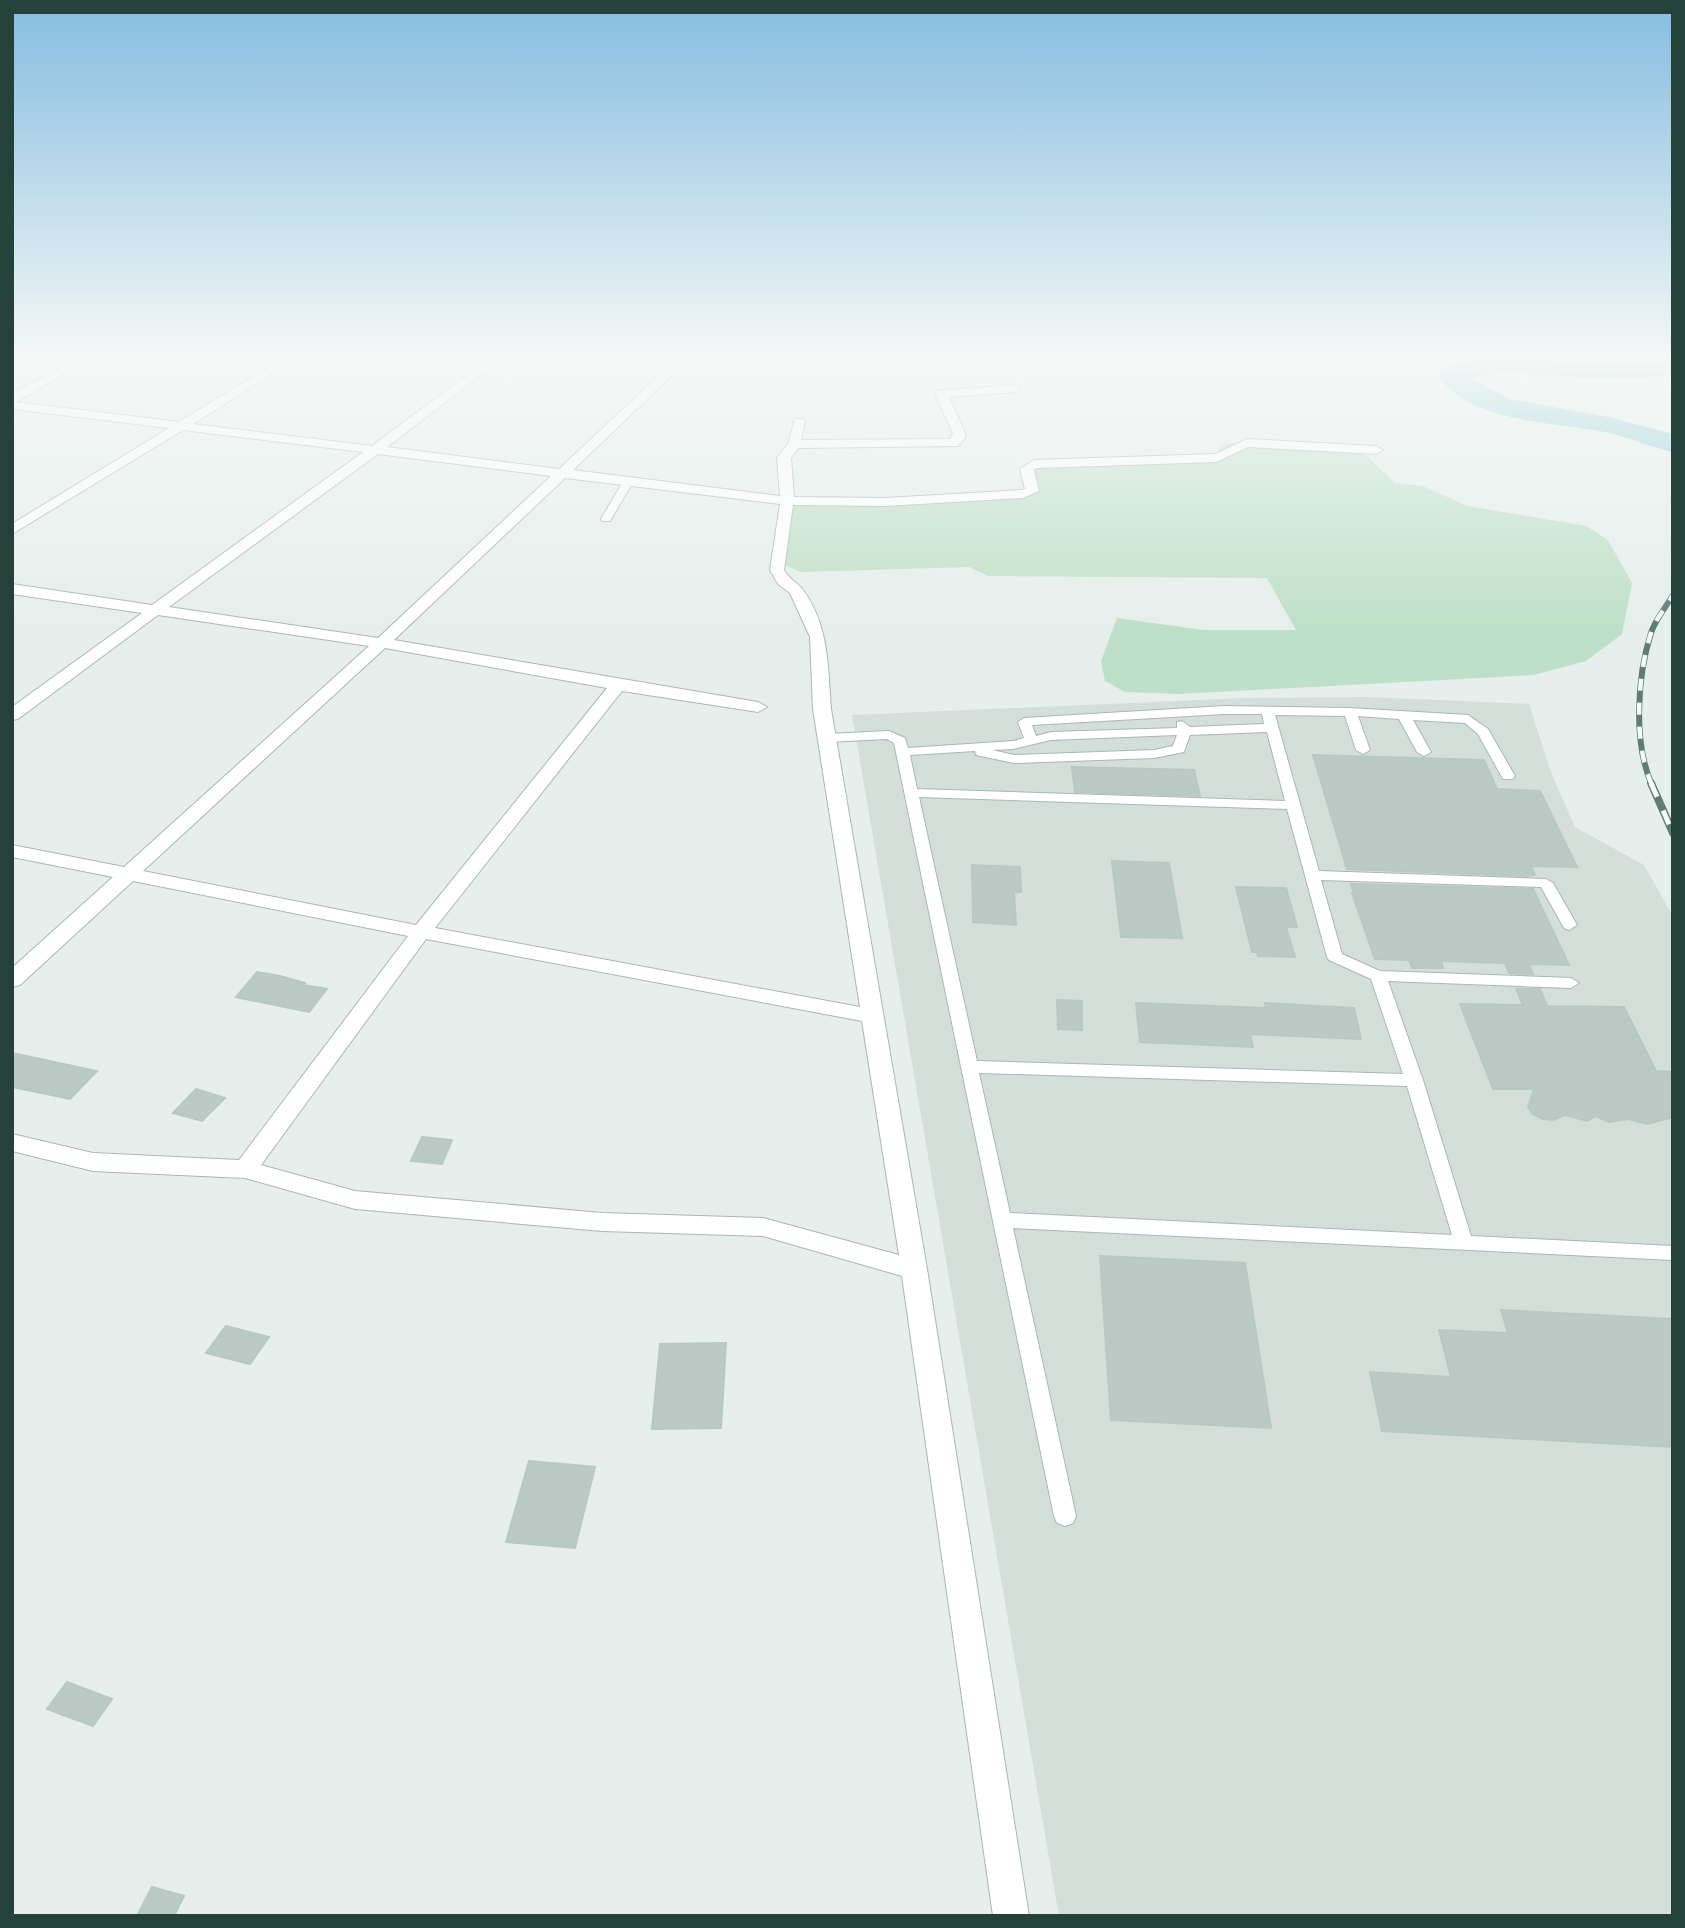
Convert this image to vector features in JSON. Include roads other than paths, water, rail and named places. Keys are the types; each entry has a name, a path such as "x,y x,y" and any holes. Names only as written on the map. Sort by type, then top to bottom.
{"street":[{"path":"12,530 148,447"},
{"path":"354,447 787,501 885,502 1023,494 1032,491 1027,469 1034,464 1216,458 1228,455 1238,447"},
{"path":"12,715 381,447"},
{"path":"12,980 382,643 590,447"},
{"path":"792,447 785,458 787,501 776,570 783,581 796,591 818,637 827,738 914,1269 1011,1916"},
{"path":"1320,447 1376,450"},
{"path":"12,589 382,643 758,707"},
{"path":"245,1169 421,932 618,685"},
{"path":"12,851 421,932 872,1016"},
{"path":"12,1142 93,1162 245,1169 355,1200 602,1222 764,1227 914,1269"}],"lane":[{"path":"606,519 628,482"},
{"path":"1267,710 1335,957 1378,976 1571,983"},
{"path":"1032,741 1024,722 1267,710 1403,714 1468,719 1483,732 1508,776"},
{"path":"1350,712 1363,750"},
{"path":"964,748 1014,759 1154,754 1179,749 1185,731 1177,713"},
{"path":"1403,714 1424,752"},
{"path":"902,752 1032,741 1051,736 1272,728"},
{"path":"827,738 889,735 900,741 1065,1516"},
{"path":"911,793 1293,805"},
{"path":"1312,875 1546,883 1569,925"},
{"path":"1378,976 1414,1080 1464,1243"},
{"path":"969,1067 1414,1080"},
{"path":"1002,1220 1673,1253"}],"railway":[{"path":"1652,785 1642,750 1640,689 1651,633 1673,595"},
{"path":"1651,783 1673,833"}]}
